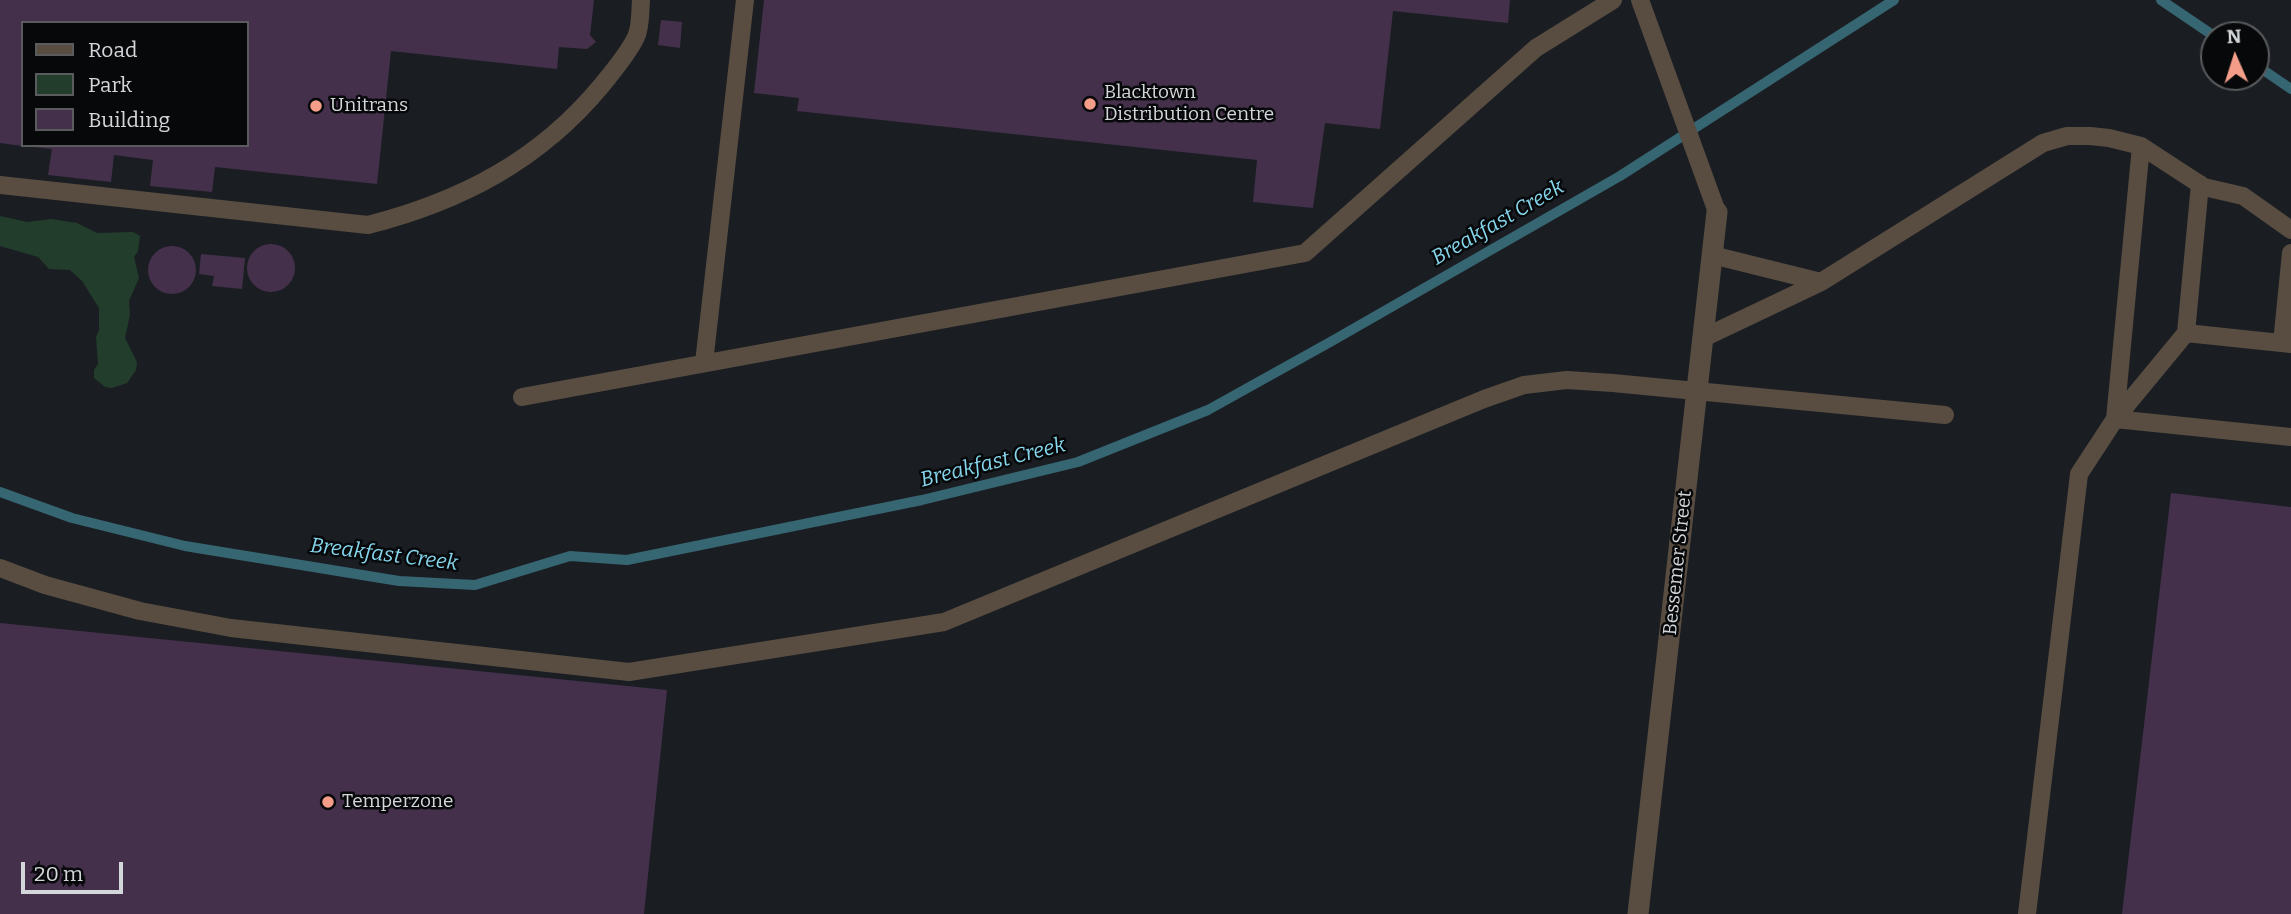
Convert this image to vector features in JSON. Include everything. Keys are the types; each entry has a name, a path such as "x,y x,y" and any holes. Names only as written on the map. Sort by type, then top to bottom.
{"street":[{"name":"Bessemer Street","path":"1638,914 1717,212"}],"lane":[{"path":"0,185 368,225 411,214 453,198 493,178 561,128 590,99 637,35 641,0"},
{"path":"704,363 745,0"},
{"path":"522,397 1305,253 1536,48 1613,0"},
{"path":"1640,0 1717,212"},
{"path":"1703,338 1821,282 2043,143 2067,135 2109,138 2141,146 2200,184 2243,196 2291,230"},
{"path":"2115,419 2141,146"},
{"path":"2027,914 2079,474 2115,419 2186,333 2200,184"},
{"path":"2186,333 2287,344 2291,253"},
{"path":"1712,255 1821,282"},
{"path":"0,568 45,585 140,611 231,628 629,672 944,622 1471,404 1524,385 1567,380 1945,415"},
{"path":"2115,419 2291,437"}],"green space":[{"path":"0,216 27,222 51,219 77,223 97,233 133,232 140,236 138,251 134,257 139,278 129,301 130,315 125,338 137,362 136,370 127,383 112,388 105,387 94,378 94,370 98,364 96,337 99,330 99,308 82,281 70,270 49,269 38,257 0,246"}],"building":[{"name":"Unitrans","path":"0,0 594,0 590,35 596,42 587,49 559,47 557,69 391,51 377,184 215,167 212,192 150,186 153,160 114,155 111,182 48,175 52,149 34,147 248,147 248,21 21,21 21,146 0,143"},
{"name":"Blacktown Distribution Centre","path":"764,0 1510,0 1508,23 1393,11 1380,129 1325,123 1313,208 1253,202 1257,160 797,111 799,98 754,93"},
{"path":"661,20 682,22 680,48 658,45"},
{"path":"271,244 288,251 295,268 288,285 271,292 254,285 247,268 254,251"},
{"path":"172,246 189,253 196,270 189,287 172,294 155,287 148,270 155,253"},
{"path":"201,254 245,258 242,289 212,286 214,276 199,274"},
{"path":"2171,493 2291,507 2291,914 2122,914"},
{"name":"Temperzone","path":"0,623 667,690 644,914 0,914"}],"waterway":[{"name":"Breakfast Creek","path":"0,492 72,518 185,546 399,581 475,585 570,556 627,560 922,500 1078,462 1208,410 1332,341 1620,176 1894,0"},
{"name":"Breakfast Creek","path":"2161,0 2200,26"},
{"name":"Breakfast Creek","path":"2270,75 2291,89"}],"place":[{"name":"Blacktown Distribution Centre","path":"1090,104"},
{"name":"Unitrans","path":"316,106"},
{"name":"Temperzone","path":"328,802"}]}
